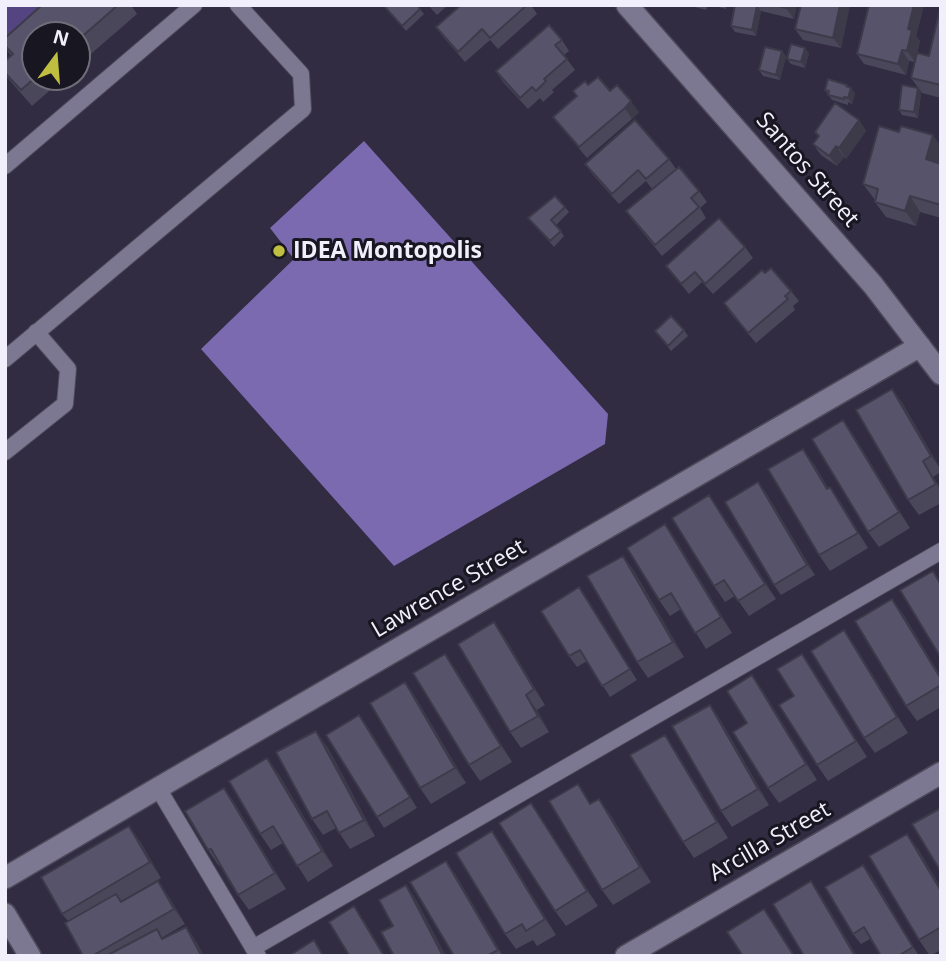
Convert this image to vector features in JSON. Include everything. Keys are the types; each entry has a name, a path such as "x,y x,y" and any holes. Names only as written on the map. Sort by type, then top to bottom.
{"street":[{"name":"Santos Street","path":"627,5 873,285 941,374"},
{"name":"Lawrence Street","path":"5,878 920,346"},
{"name":"Arcilla Street","path":"626,956 941,773"},
{"path":"5,914 30,956"}],"lane":[{"path":"5,166 194,5"},
{"path":"5,359 303,109 301,74 238,5"},
{"path":"5,452 65,404 68,369 36,332"},
{"path":"158,788 256,952 941,551"}],"shaded area":[{"path":"5,5 53,5 33,21 21,21 21,30 5,43"},
{"path":"364,141 608,414 605,444 394,566 201,349 294,259 270,228"}],"building":[{"path":"42,5 118,5 91,29 91,21 24,21"},
{"path":"384,5 417,5 420,9 402,26"},
{"path":"461,5 527,5 490,38 482,29 458,52 436,27"},
{"path":"735,5 757,6 752,30 731,26"},
{"path":"801,5 840,5 833,38 795,29"},
{"path":"869,5 914,5 908,29 912,30 907,51 902,50 898,64 857,54"},
{"path":"941,5 941,85 911,78 917,53 929,56"},
{"path":"21,24 21,90 5,73 5,61 13,54 5,46 5,38"},
{"path":"549,25 562,40 555,45 567,59 544,79 546,81 536,91 532,87 520,98 496,71"},
{"path":"791,44 805,48 801,62 787,59"},
{"path":"765,47 782,51 776,75 759,70"},
{"path":"598,77 610,91 617,85 631,101 579,147 553,117 577,96 573,91 585,81 588,85"},
{"path":"828,79 851,88 848,98 828,95 829,91 825,90"},
{"path":"902,85 918,88 914,112 899,110"},
{"path":"835,103 859,120 839,148 836,146 829,156 813,144 819,136 815,132"},
{"path":"635,120 669,159 646,179 638,170 612,194 585,164"},
{"path":"879,126 899,132 901,126 933,135 926,159 941,164 941,205 910,196 905,211 875,202 878,189 863,184"},
{"path":"679,167 699,191 691,198 699,207 655,245 626,211"},
{"path":"555,196 565,207 551,220 561,231 550,241 528,218"},
{"path":"719,218 745,247 705,284 695,272 681,284 666,266"},
{"path":"771,268 791,291 785,296 788,299 748,333 724,303 762,270 765,273"},
{"path":"671,316 684,330 668,346 655,331"},
{"path":"892,389 931,456 923,461 936,484 908,500 856,410"},
{"path":"843,420 899,512 868,532 812,439"},
{"path":"803,449 858,533 819,555 768,469"},
{"path":"758,482 807,565 774,585 725,502"},
{"path":"709,495 765,584 738,601 724,580 714,586 672,518"},
{"path":"665,524 721,617 695,633 671,593 659,600 627,548"},
{"path":"623,556 673,642 637,662 587,576"},
{"path":"933,571 941,585 941,658 900,590"},
{"path":"579,587 630,669 602,686 580,650 569,656 541,611"},
{"path":"892,599 941,679 941,685 906,706 855,621"},
{"path":"494,622 534,689 526,695 538,716 510,732 458,644"},
{"path":"844,630 897,717 864,738 811,651"},
{"path":"445,654 501,746 469,765 413,673"},
{"path":"802,654 856,741 817,765 779,705 794,696 777,669"},
{"path":"752,675 806,764 768,788 733,732 747,723 727,691"},
{"path":"405,682 455,768 420,788 370,703"},
{"path":"710,705 758,789 721,811 672,726"},
{"path":"359,715 410,797 377,817 326,735"},
{"path":"316,731 364,820 339,833 327,811 312,819 276,752"},
{"path":"665,735 717,822 683,842 630,755"},
{"path":"267,758 322,851 297,866 273,826 260,834 229,781"},
{"path":"578,784 590,804 599,799 640,867 602,890 549,801"},
{"path":"224,788 275,873 238,895 185,811"},
{"path":"531,803 587,891 555,911 499,823"},
{"path":"941,808 941,872 912,824"},
{"path":"129,826 150,862 62,914 41,877"},
{"path":"492,831 545,919 526,931 522,924 505,934 456,853"},
{"path":"907,834 941,891 941,927 919,940 869,856"},
{"path":"446,861 498,950 487,956 454,956 410,882"},
{"path":"863,865 913,947 898,956 881,956 864,927 853,934 825,887"},
{"path":"158,881 174,909 92,956 83,956 65,923 116,894 121,902"},
{"path":"811,881 855,956 804,956 773,904"},
{"path":"406,885 443,956 394,956 381,932 393,926 379,900"},
{"path":"354,906 384,956 347,956 349,955 329,922"},
{"path":"764,909 794,956 743,956 727,932"},
{"path":"186,927 200,956 106,956 157,929 162,939"},
{"path":"314,940 323,956 289,956"}],"place":[{"name":"IDEA Montopolis","path":"279,251"}]}
